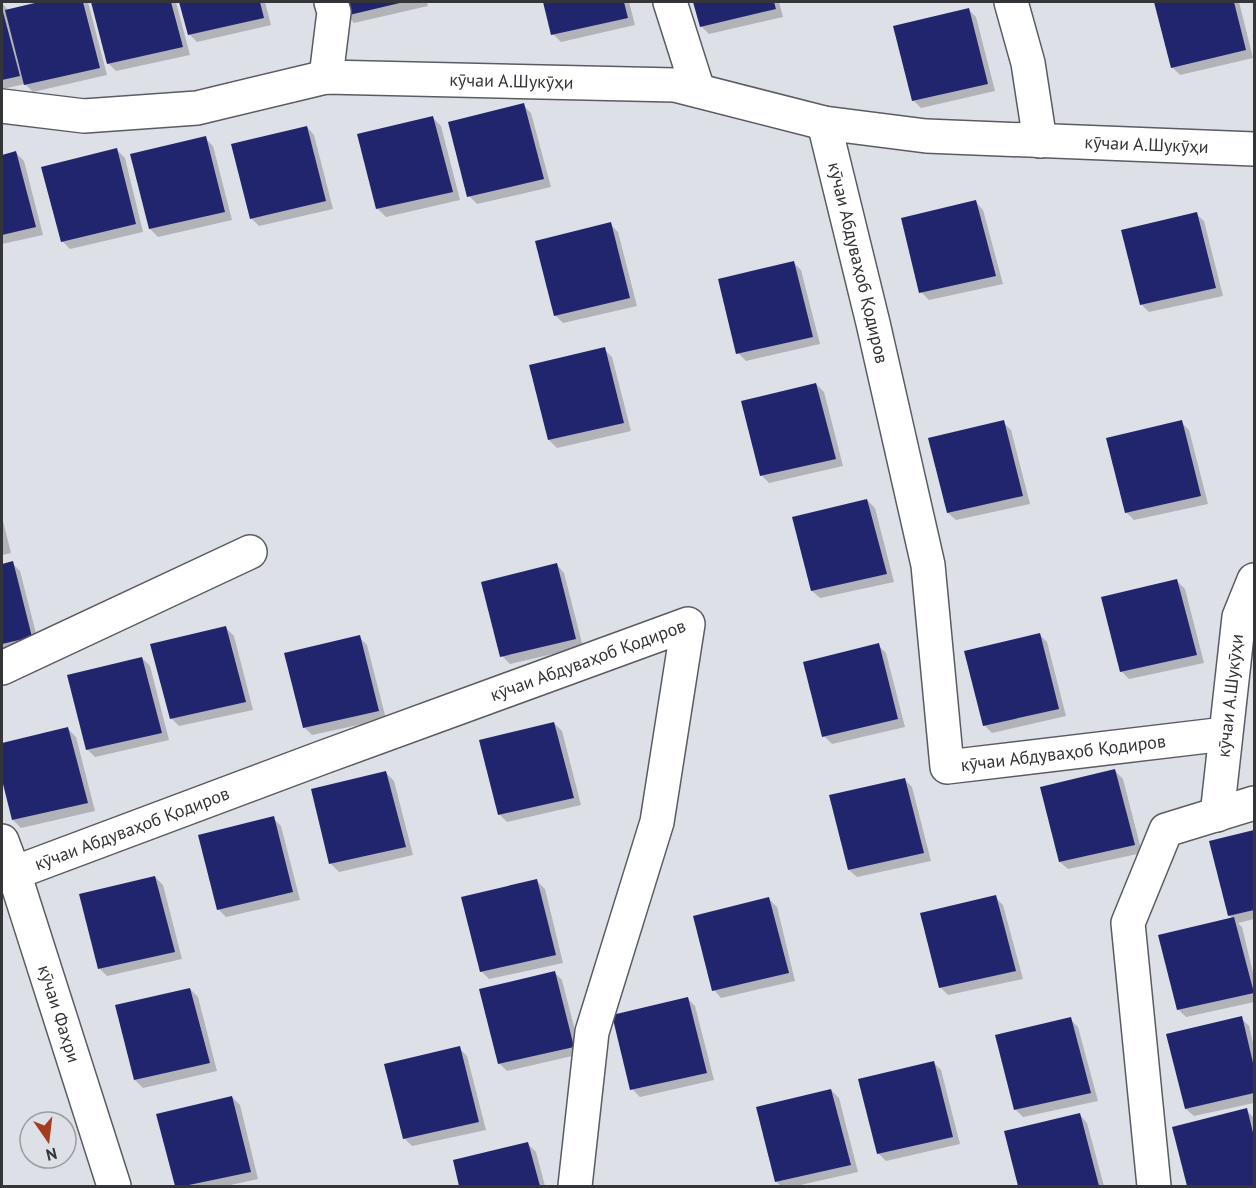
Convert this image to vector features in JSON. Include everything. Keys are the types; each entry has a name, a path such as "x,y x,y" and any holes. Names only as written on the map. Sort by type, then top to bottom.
{"street":[{"path":"326,77 334,12 331,2"},
{"path":"670,2 698,90"},
{"path":"1011,2 1028,63 1040,141"},
{"name":"кӯчаи А.Шукӯҳи","path":"2,106 84,116 197,108 326,77 675,85 824,123 926,136 1254,149"},
{"name":"кӯчаи Абдуваҳоб Қодиров","path":"824,123 928,565 947,767 1225,734"},
{"path":"2,668 250,552"},
{"name":"кӯчаи А.Шукӯҳи","path":"1217,814 1239,617 1254,580"},
{"name":"кӯчаи Абдуваҳоб Қодиров","path":"15,873 688,624 657,822 592,1032 575,1186"},
{"path":"1154,1186 1128,923 1166,830 1254,802"},
{"name":"кӯчаи Фахри","path":"2,841 15,873 114,1186"}],"building":[{"path":"39,2 83,2 100,68 24,85 5,10"},
{"path":"91,2 171,2 183,47 107,64"},
{"path":"179,2 260,2 264,18 188,35"},
{"path":"341,2 404,2 345,16"},
{"path":"543,2 624,2 628,18 551,35"},
{"path":"693,2 774,2 776,9 700,27"},
{"path":"1154,2 1234,2 1246,50 1171,68"},
{"path":"2,8 20,76 2,80"},
{"path":"969,8 988,84 912,101 893,26"},
{"path":"524,103 544,179 467,197 448,122"},
{"path":"433,116 453,192 376,209 357,134"},
{"path":"307,126 326,201 250,219 231,144"},
{"path":"206,136 225,212 149,229 130,154"},
{"path":"117,148 136,224 61,242 41,167"},
{"path":"16,151 36,227 2,235 2,155"},
{"path":"976,200 996,276 919,293 901,218"},
{"path":"1197,212 1216,288 1140,305 1121,230"},
{"path":"611,222 630,298 554,316 535,241"},
{"path":"794,261 813,337 736,354 718,279"},
{"path":"605,347 624,423 548,440 529,365"},
{"path":"816,383 836,459 760,476 741,401"},
{"path":"1004,420 1023,496 947,513 928,438"},
{"path":"1182,420 1201,496 1125,513 1106,438"},
{"path":"867,499 887,574 811,591 792,517"},
{"path":"13,561 32,637 2,644 2,564"},
{"path":"557,563 576,639 500,657 481,582"},
{"path":"1177,579 1197,655 1120,672 1101,597"},
{"path":"226,626 246,702 170,719 150,644"},
{"path":"1040,633 1059,709 983,726 964,651"},
{"path":"360,635 379,711 303,728 284,653"},
{"path":"879,643 898,719 822,737 803,662"},
{"path":"142,657 162,733 86,750 67,675"},
{"path":"554,722 574,798 498,815 479,740"},
{"path":"68,727 88,803 12,820 2,780 2,743"},
{"path":"1115,769 1135,845 1059,862 1040,787"},
{"path":"386,771 406,847 329,864 311,789"},
{"path":"905,778 924,853 848,870 829,795"},
{"path":"274,816 293,892 217,910 198,835"},
{"path":"1254,830 1254,910 1228,916 1209,841"},
{"path":"155,876 175,952 98,969 79,894"},
{"path":"537,879 556,955 480,972 461,897"},
{"path":"996,895 1016,971 939,988 920,913"},
{"path":"769,897 789,973 712,991 693,916"},
{"path":"1234,917 1254,993 1177,1010 1158,935"},
{"path":"555,971 574,1047 498,1064 479,989"},
{"path":"190,988 210,1063 134,1080 115,1005"},
{"path":"688,997 707,1073 630,1090 612,1015"},
{"path":"1242,1016 1254,1067 1254,1093 1185,1109 1166,1034"},
{"path":"1071,1017 1091,1093 1014,1110 995,1035"},
{"path":"460,1046 479,1122 403,1139 384,1064"},
{"path":"934,1061 953,1137 877,1154 858,1079"},
{"path":"831,1089 851,1165 775,1182 756,1107"},
{"path":"232,1096 251,1172 175,1186 156,1114"},
{"path":"1247,1108 1254,1137 1254,1186 1187,1186 1172,1127"},
{"path":"1080,1113 1099,1186 1018,1186 1004,1131"},
{"path":"528,1142 540,1186 459,1186 453,1160"}]}
